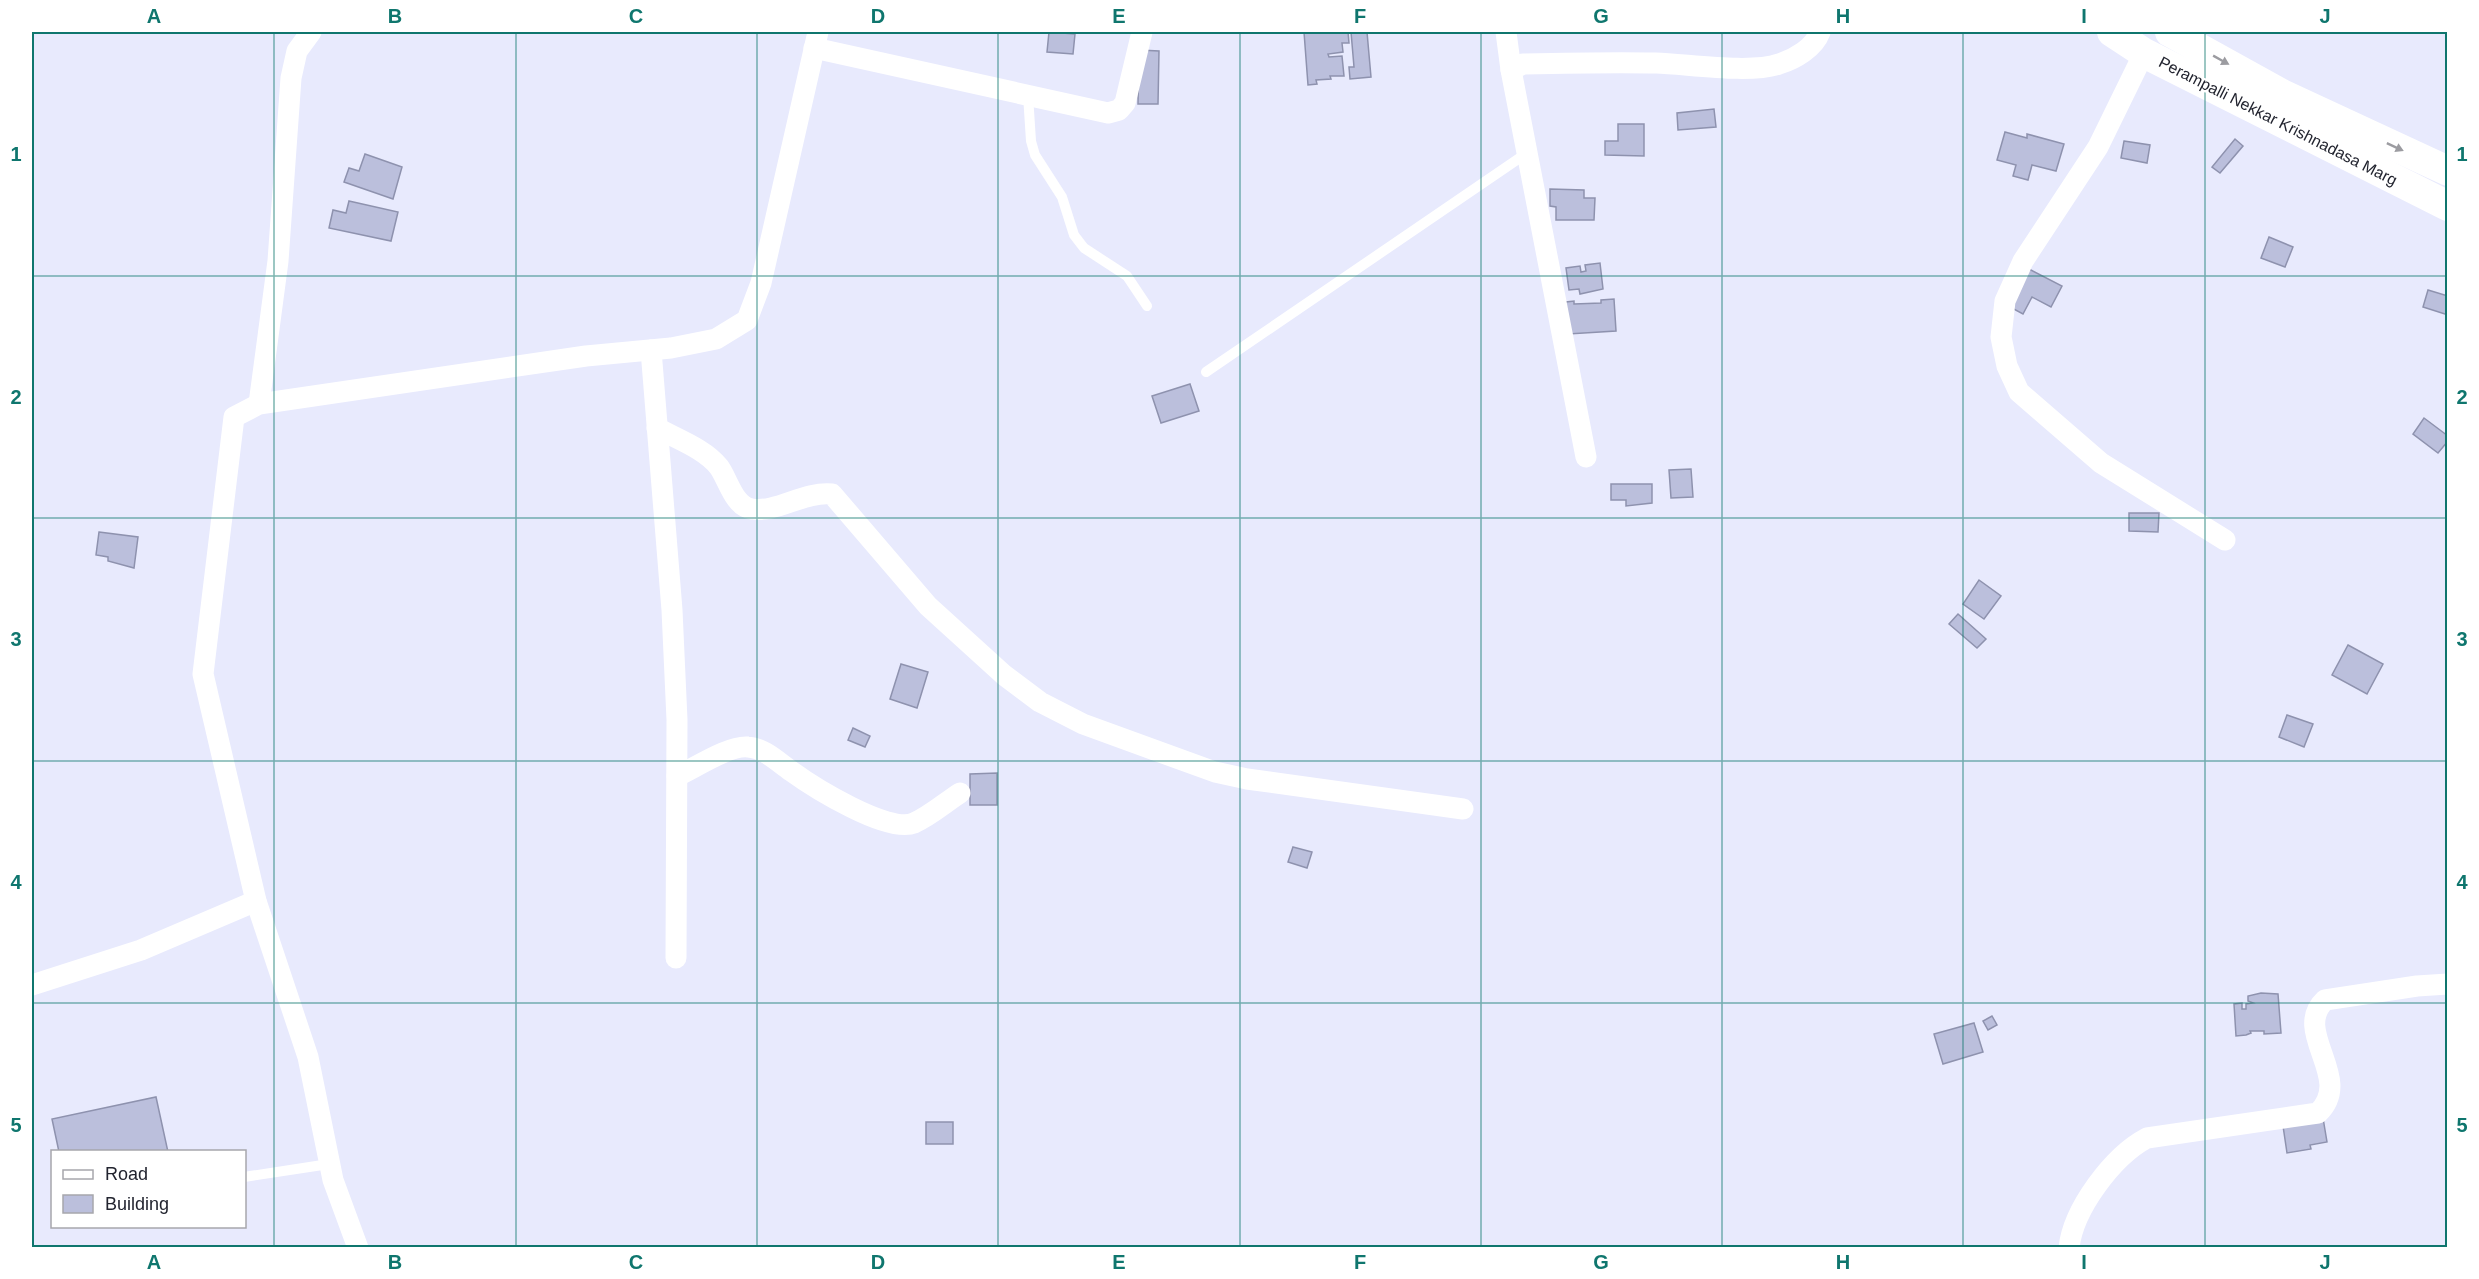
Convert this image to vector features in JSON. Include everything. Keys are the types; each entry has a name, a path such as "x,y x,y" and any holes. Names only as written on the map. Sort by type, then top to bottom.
{"main road":[{"name":"Perampalli Nekkar Krishnadasa Marg","path":"2112,32 2144,53 2448,206"},
{"path":"2170,32 2282,94 2448,171"}],"street":[{"path":"259,404 278,261 291,78 297,51 311,32"},
{"path":"358,1248 329,1164 308,1057 256,901 203,674 234,417 259,404 716,339 747,320 761,283 816,40 1028,95 1108,113 1119,110 1125,104 1142,32"},
{"path":"1506,32 1511,70 1586,457"},
{"path":"1511,70 1523,64 1654,63 1759,68 1778,65 1806,51 1820,32"},
{"path":"2144,53 2098,147 2023,261 2005,301 2001,337 2007,366 2019,392 2101,463 2225,540"},
{"path":"651,350 672,610 677,776 676,958"},
{"path":"657,428 712,458 737,500 748,509 759,510 817,492 832,494 912,590 937,614 1013,682 1040,702 1083,724 1215,772 1247,779 1463,809"},
{"path":"677,776 736,747 749,747 764,751 818,789 885,822 902,825 914,824 960,793"},
{"path":"32,985 141,950 256,901"},
{"path":"2069,1248 2071,1234 2080,1209 2129,1148 2147,1138 2318,1113 2328,1103 2332,1088 2314,1022 2316,1008 2325,1000 2417,986 2448,984"}],"lane":[{"path":"1028,95 1031,141 1035,155 1062,197 1074,235 1084,248 1127,276 1147,306"},
{"path":"1206,372 1527,153"},
{"path":"246,1177 329,1164"}],"building":[{"path":"1049,32 1075,34 1073,54 1047,52"},
{"path":"1304,32 1348,32 1349,43 1342,43 1343,52 1328,54 1329,57 1342,56 1344,76 1330,76 1331,79 1316,80 1317,84 1308,85"},
{"path":"1351,32 1367,32 1371,77 1350,79 1349,67 1354,67"},
{"path":"1139,50 1159,51 1158,104 1138,104"},
{"path":"1714,109 1716,127 1678,130 1677,113"},
{"path":"1618,124 1644,124 1644,156 1605,155 1605,141 1618,141"},
{"path":"2005,132 2027,138 2027,134 2064,144 2056,171 2032,165 2028,180 2013,176 2016,165 1997,160"},
{"path":"2235,139 2243,146 2220,173 2212,167"},
{"path":"2124,141 2150,145 2147,163 2121,158"},
{"path":"365,154 402,167 393,199 344,182 349,168 359,171"},
{"path":"1550,189 1584,190 1584,198 1595,198 1594,220 1556,220 1556,207 1550,206"},
{"path":"349,201 398,212 391,241 329,228 333,210 346,213"},
{"path":"2269,237 2293,247 2285,267 2261,258"},
{"path":"1600,263 1603,289 1580,294 1579,289 1569,290 1566,268 1580,266 1581,272 1586,271 1585,265"},
{"path":"2027,268 2062,286 2051,307 2032,297 2023,314 2008,306"},
{"path":"2428,290 2448,296 2448,315 2423,307"},
{"path":"1614,299 1616,331 1568,334 1566,302 1601,303 1601,300"},
{"path":"1190,384 1199,411 1161,423 1152,396"},
{"path":"2424,418 2448,436 2448,441 2438,453 2413,434"},
{"path":"1691,469 1693,497 1671,498 1669,470"},
{"path":"1611,484 1652,484 1652,503 1626,506 1626,500 1611,500"},
{"path":"2129,513 2159,513 2158,532 2129,531"},
{"path":"99,532 138,537 134,568 108,561 108,557 96,555"},
{"path":"1979,580 2001,596 1984,619 1963,604"},
{"path":"1958,614 1986,639 1977,648 1949,624"},
{"path":"2348,645 2383,664 2367,694 2332,675"},
{"path":"901,664 928,672 917,708 890,699"},
{"path":"2287,715 2313,724 2304,747 2279,737"},
{"path":"853,728 870,736 865,747 848,740"},
{"path":"997,773 997,805 970,805 970,774"},
{"path":"1293,847 1312,852 1307,868 1288,862"},
{"path":"2261,993 2278,994 2281,1033 2264,1034 2264,1031 2250,1031 2251,1033 2246,1035 2236,1036 2234,1004 2242,1003 2242,1009 2246,1009 2246,1004 2253,1003 2248,1001 2248,996"},
{"path":"1992,1016 1997,1025 1988,1030 1983,1021"},
{"path":"1974,1023 1983,1052 1943,1064 1934,1034"},
{"path":"156,1097 168,1150 59,1150 52,1119"},
{"path":"2322,1112 2327,1142 2310,1145 2311,1149 2287,1153 2282,1119"},
{"path":"926,1122 953,1122 953,1144 926,1144"}]}
